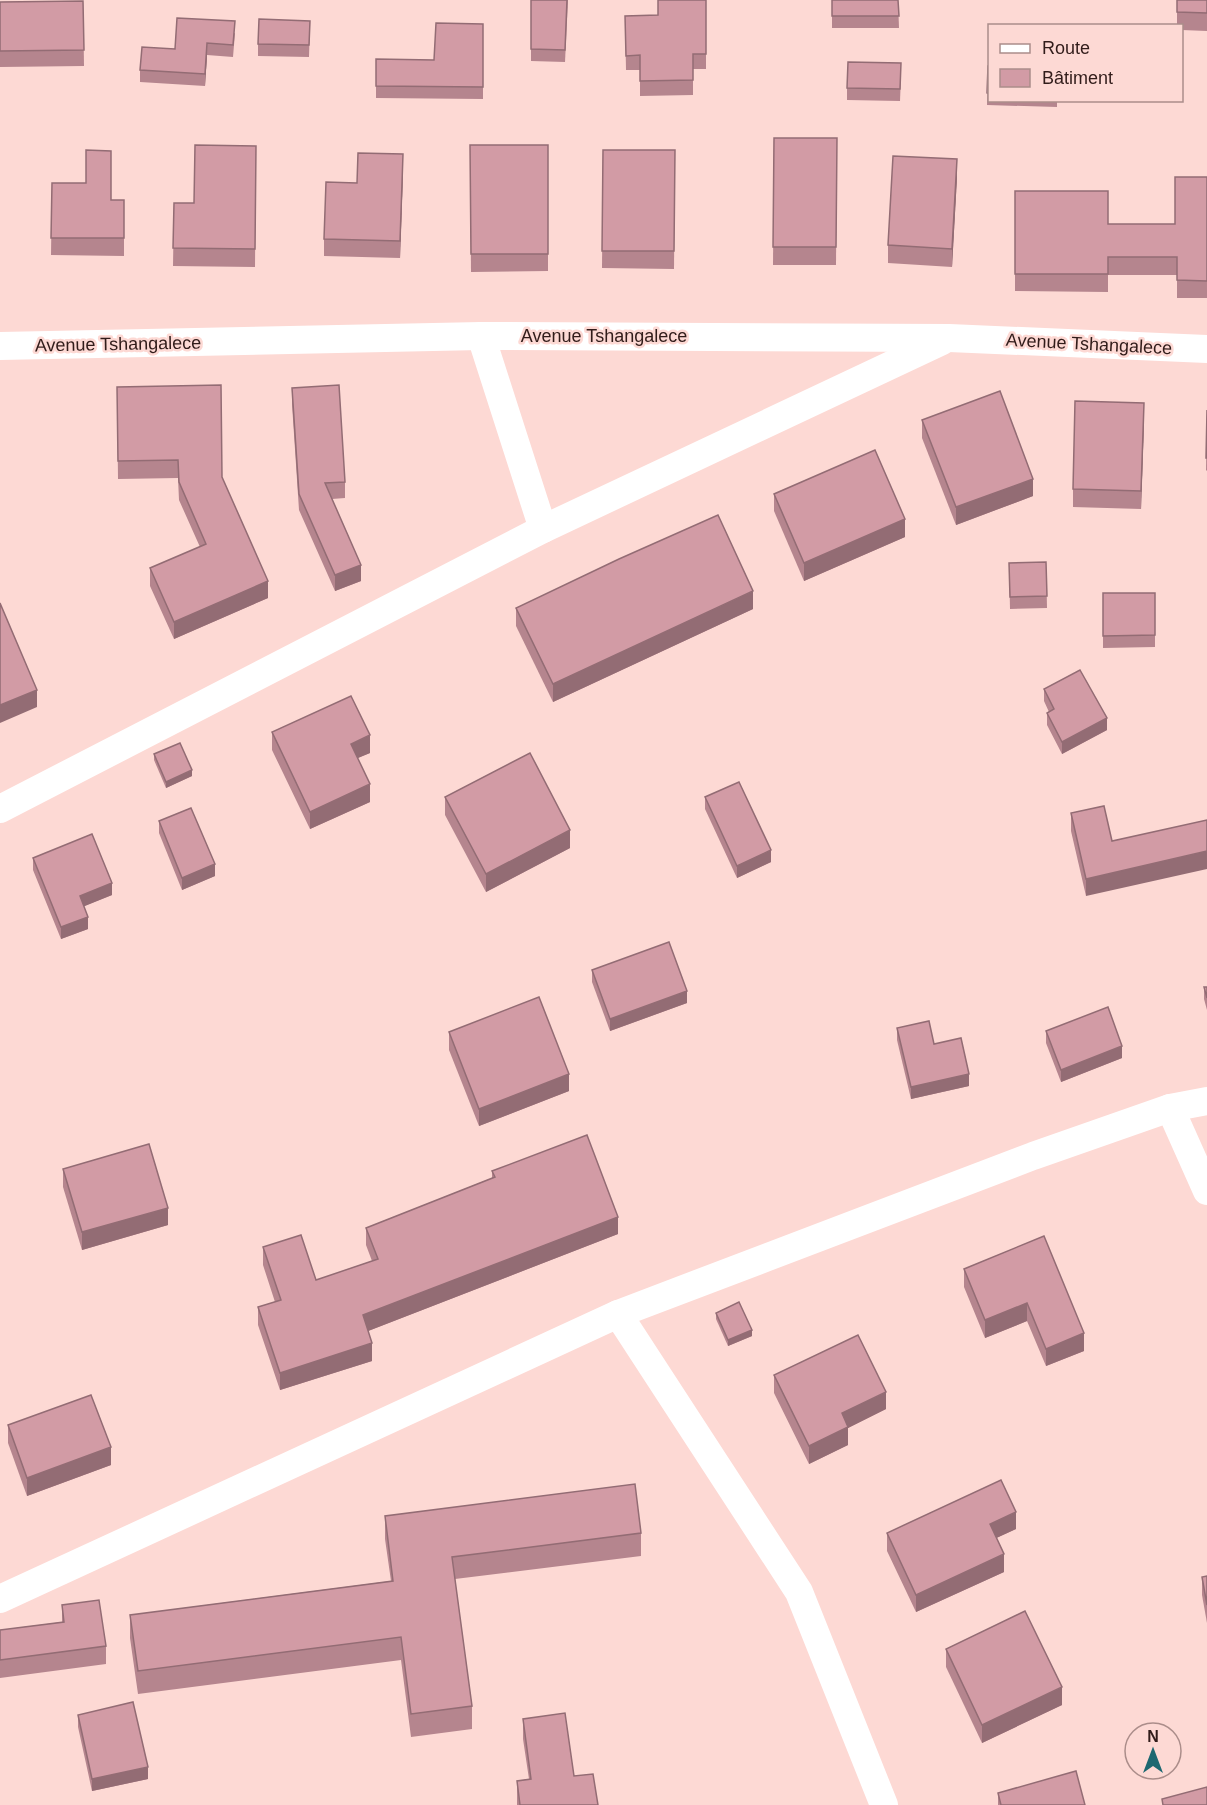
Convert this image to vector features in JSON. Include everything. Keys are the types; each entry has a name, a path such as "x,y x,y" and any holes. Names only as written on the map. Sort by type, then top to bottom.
{"street":[{"name":"Avenue Tshangalece","path":"0,346 481,336 949,338 1207,349"},
{"path":"481,336 543,529"},
{"path":"0,809 543,529 949,338"},
{"path":"0,1599 618,1314 1033,1156 1170,1108 1207,1101"},
{"path":"1170,1108 1207,1191"},
{"path":"618,1314 799,1592 884,1805"}],"building":[{"path":"531,0 567,0 565,50 531,49"},
{"path":"658,0 706,0 706,54 693,54 693,80 640,81 640,55 626,56 625,16 658,15"},
{"path":"832,0 898,0 899,16 832,16"},
{"path":"1177,0 1207,0 1207,13 1177,12"},
{"path":"83,1 84,50 0,51 0,2"},
{"path":"177,18 235,21 233,45 207,43 205,74 140,70 142,47 175,49"},
{"path":"259,19 310,21 309,45 258,44"},
{"path":"436,23 483,24 483,87 376,86 376,59 434,60"},
{"path":"848,62 901,63 900,89 847,88"},
{"path":"774,138 837,138 836,247 773,247"},
{"path":"195,145 256,146 255,249 173,248 174,203 194,203"},
{"path":"470,145 548,145 548,254 471,254"},
{"path":"86,150 111,151 111,200 124,200 124,238 51,238 52,183 86,183"},
{"path":"603,150 675,150 674,251 602,251"},
{"path":"358,153 403,154 400,241 324,239 326,182 357,183"},
{"path":"893,156 957,159 952,249 888,245"},
{"path":"1175,177 1207,177 1207,281 1177,280 1177,257 1108,257 1108,274 1015,274 1015,191 1108,191 1108,224 1175,224"},
{"path":"221,385 222,477 268,581 174,622 150,568 206,544 179,482 178,460 118,461 117,387"},
{"path":"339,385 345,482 325,483 361,565 335,575 299,494 292,388"},
{"path":"1000,391 1033,479 956,507 922,420"},
{"path":"1075,401 1144,403 1141,491 1073,489"},
{"path":"1207,410 1207,458 1206,458"},
{"path":"875,450 905,519 804,563 774,494"},
{"path":"718,515 753,591 553,684 516,608"},
{"path":"1046,562 1047,596 1010,597 1009,563"},
{"path":"1103,593 1155,593 1155,635 1103,636"},
{"path":"0,603 37,690 0,705"},
{"path":"1080,670 1107,718 1062,742 1047,713 1054,709 1044,689"},
{"path":"351,696 370,735 351,744 370,784 310,812 272,732"},
{"path":"180,743 192,770 166,782 154,754"},
{"path":"530,753 570,830 486,874 445,797"},
{"path":"739,782 771,850 737,866 705,797"},
{"path":"1104,806 1112,841 1207,820 1207,851 1086,879 1071,813"},
{"path":"191,808 215,864 182,878 159,821"},
{"path":"92,834 112,883 80,896 88,917 61,927 33,858"},
{"path":"669,942 687,991 610,1019 592,970"},
{"path":"539,997 569,1074 479,1109 449,1032"},
{"path":"1108,1007 1122,1046 1061,1070 1046,1031"},
{"path":"929,1021 934,1044 961,1038 969,1074 911,1087 897,1028"},
{"path":"587,1135 618,1217 363,1315 372,1343 280,1373 258,1307 281,1300 263,1247 301,1235 316,1280 378,1259 366,1228 495,1177 492,1171"},
{"path":"149,1144 168,1208 82,1232 63,1169"},
{"path":"1044,1236 1084,1333 1046,1349 1027,1303 985,1320 964,1269"},
{"path":"739,1302 752,1330 728,1340 716,1313"},
{"path":"858,1335 886,1392 842,1413 848,1427 809,1446 774,1375"},
{"path":"91,1395 111,1447 27,1478 8,1425"},
{"path":"1001,1480 1016,1512 990,1524 1004,1554 916,1595 887,1533"},
{"path":"635,1484 641,1533 452,1557 472,1706 411,1714 401,1637 138,1671 130,1615 393,1581 385,1516"},
{"path":"1207,1576 1207,1605 1202,1577"},
{"path":"99,1600 106,1646 0,1660 0,1630 64,1622 62,1605"},
{"path":"1025,1611 1062,1687 982,1725 946,1649"},
{"path":"133,1702 148,1767 92,1779 78,1715"},
{"path":"565,1713 574,1776 593,1774 598,1805 520,1805 517,1781 531,1779 523,1719"},
{"path":"1076,1771 1085,1805 1001,1805 998,1793"},
{"path":"1207,1787 1207,1805 1163,1805 1162,1799"}]}
